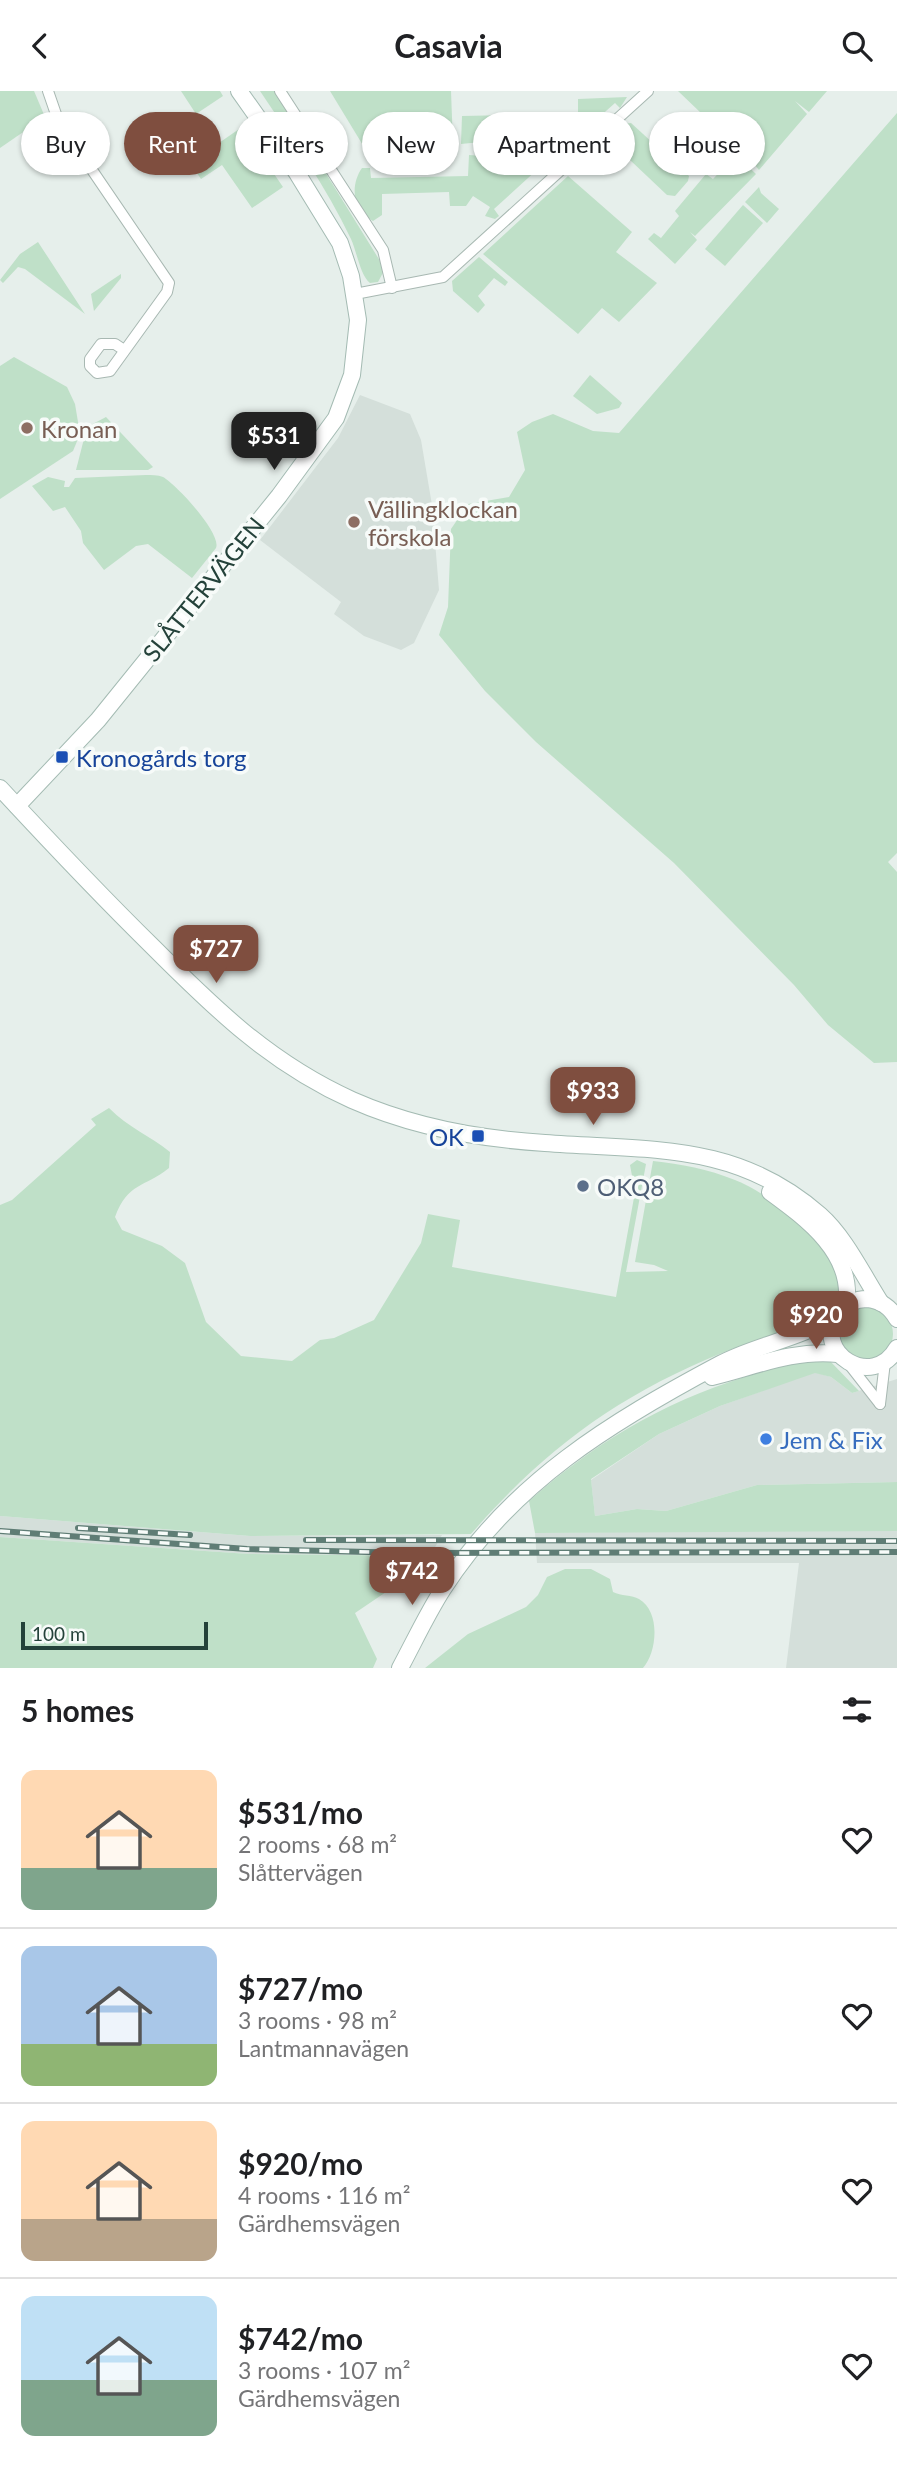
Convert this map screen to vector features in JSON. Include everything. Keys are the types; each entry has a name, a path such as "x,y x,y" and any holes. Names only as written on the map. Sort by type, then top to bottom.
{"street":[{"path":"48,91 58,120 169,283 167,292 124,350"},
{"name":"SLÅTTERVÄGEN","path":"17,806 98,720 321,442 344,400 352,375 358,320 348,264 335,234 239,91"},
{"path":"280,91 383,250 393,288"},
{"path":"355,294 437,280 450,272 648,91"},
{"path":"0,788 219,1014 281,1062 313,1081 382,1112 455,1132 545,1143 676,1150 763,1176 822,1216 881,1303 897,1319"},
{"path":"731,1165 793,1209 822,1235 842,1264 848,1280 842,1310 832,1330 843,1358 880,1403 892,1357"},
{"path":"400,1668 443,1589 488,1529 530,1486 583,1444 722,1363 808,1332 863,1299 881,1303"},
{"path":"693,1382 777,1359 824,1352 867,1368 892,1357"}],"shaded area":[{"name":"Vällingklockan förskola","path":"360,395 410,414 421,440 432,505 439,590 414,643 401,650 364,636 334,614 341,602 260,540 338,438"},
{"path":"815,1372 831,1377 852,1393 897,1379 897,1482 757,1485 666,1511 637,1509 595,1516 591,1480 659,1434 720,1406"},
{"path":"0,1516 250,1536 442,1535 430,1556 249,1554 0,1537"},
{"path":"897,1531 897,1668 786,1668 799,1563 537,1563 535,1533"}],"green space":[{"path":"0,91 34,91 43,112 21,112 21,134 0,148"},
{"path":"181,91 220,91 223,96 199,112 195,112"},
{"path":"260,91 275,91 288,112 274,112"},
{"path":"330,91 451,91 452,112 362,112 362,144 348,121 348,112 343,112"},
{"path":"678,91 827,91 809,112 795,101 807,114 765,163 765,112 700,112"},
{"path":"627,97 620,108 615,103 605,112 578,112 578,99"},
{"path":"897,113 897,853 888,862 897,872 897,1062 874,1063 828,1025 794,985 674,863 536,742 485,691 439,635 448,607 451,529 468,504 509,497 525,470 517,432 532,422 553,414 593,431 619,433"},
{"path":"462,116 473,116 473,143 461,144"},
{"path":"635,127 649,139 649,175 689,176 675,196 667,195 635,165"},
{"path":"235,132 235,175 275,175 283,187 252,208 221,166 221,142"},
{"path":"469,155 473,155 473,175 531,175 494,209 499,216 495,219 485,216 490,207 473,196 466,206 450,206 449,192 382,194 382,215 373,221 361,211 355,197 356,182 362,168 362,175 371,175 371,178 468,176"},
{"path":"315,175 327,175 385,269 378,282 370,283 361,269 351,239"},
{"path":"705,175 713,179 717,175 755,175 695,236 690,232 697,240 675,264 648,239 654,233 661,238 679,216 675,211"},
{"path":"568,176 632,232 616,252 657,283 619,322 602,308 578,334 483,254"},
{"path":"759,187 761,193 779,209 767,223 745,202"},
{"path":"743,205 763,223 725,266 705,249"},
{"path":"38,242 85,314 25,269 18,267 3,283 0,280 20,254"},
{"path":"479,257 508,282 505,286 494,278 478,296 485,305 478,313 453,291 452,281"},
{"path":"121,274 121,278 94,311 91,294"},
{"path":"14,357 67,387 75,404 80,434 73,451 0,499 0,366"},
{"path":"590,375 622,403 619,408 597,414 573,396"},
{"path":"106,417 153,467 148,470 76,470 87,427"},
{"path":"161,476 170,482 188,499 212,532 216,548 192,578 148,544 136,546 104,570 83,543 81,531 65,507 53,511 32,486 48,477 65,481 64,487 69,487 75,478"},
{"path":"109,1108 170,1152 169,1168 131,1191 115,1217 122,1230 162,1246 185,1263 206,1322 241,1356 292,1361 320,1340 334,1338 374,1320 421,1243 428,1214 460,1220 452,1267 616,1297 635,1192 630,1165 637,1160 646,1164 626,1272 668,1271 654,1265 635,1262 653,1161 663,1162 705,1170 735,1180 796,1218 835,1259 840,1274 839,1301 835,1308 810,1324 722,1353 649,1387 616,1407 555,1451 471,1534 250,1536 0,1516 0,1205 12,1200 96,1125 91,1119"},
{"path":"866,1307 885,1315 893,1334 885,1353 866,1361 847,1353 839,1334 847,1315"},
{"path":"809,1359 830,1361 859,1391 852,1393 831,1377 815,1373 720,1406 659,1434 591,1479 595,1516 637,1509 666,1511 757,1485 897,1482 897,1531 535,1533 529,1501 594,1450 627,1429 660,1411 730,1382"},
{"path":"0,1537 249,1554 430,1556 426,1565 355,1613 377,1659 373,1668 0,1668"},
{"path":"565,1569 591,1569 610,1579 613,1592 639,1599 646,1605 654,1622 654,1643 643,1668 425,1668 468,1634 526,1607 538,1595 547,1577"}],"railway":[{"path":"78,1528 190,1535"},
{"path":"0,1531 247,1549 410,1553 897,1552"},
{"path":"306,1540 897,1541"}],"place":[{"name":"Kronan","path":"27,428"},
{"name":"Vällingklockan förskola","path":"354,522"},
{"name":"Kronogårds torg","path":"62,757"},
{"name":"OK","path":"478,1136"},
{"name":"OKQ8","path":"583,1186"},
{"name":"Jem & Fix","path":"766,1439"}]}
